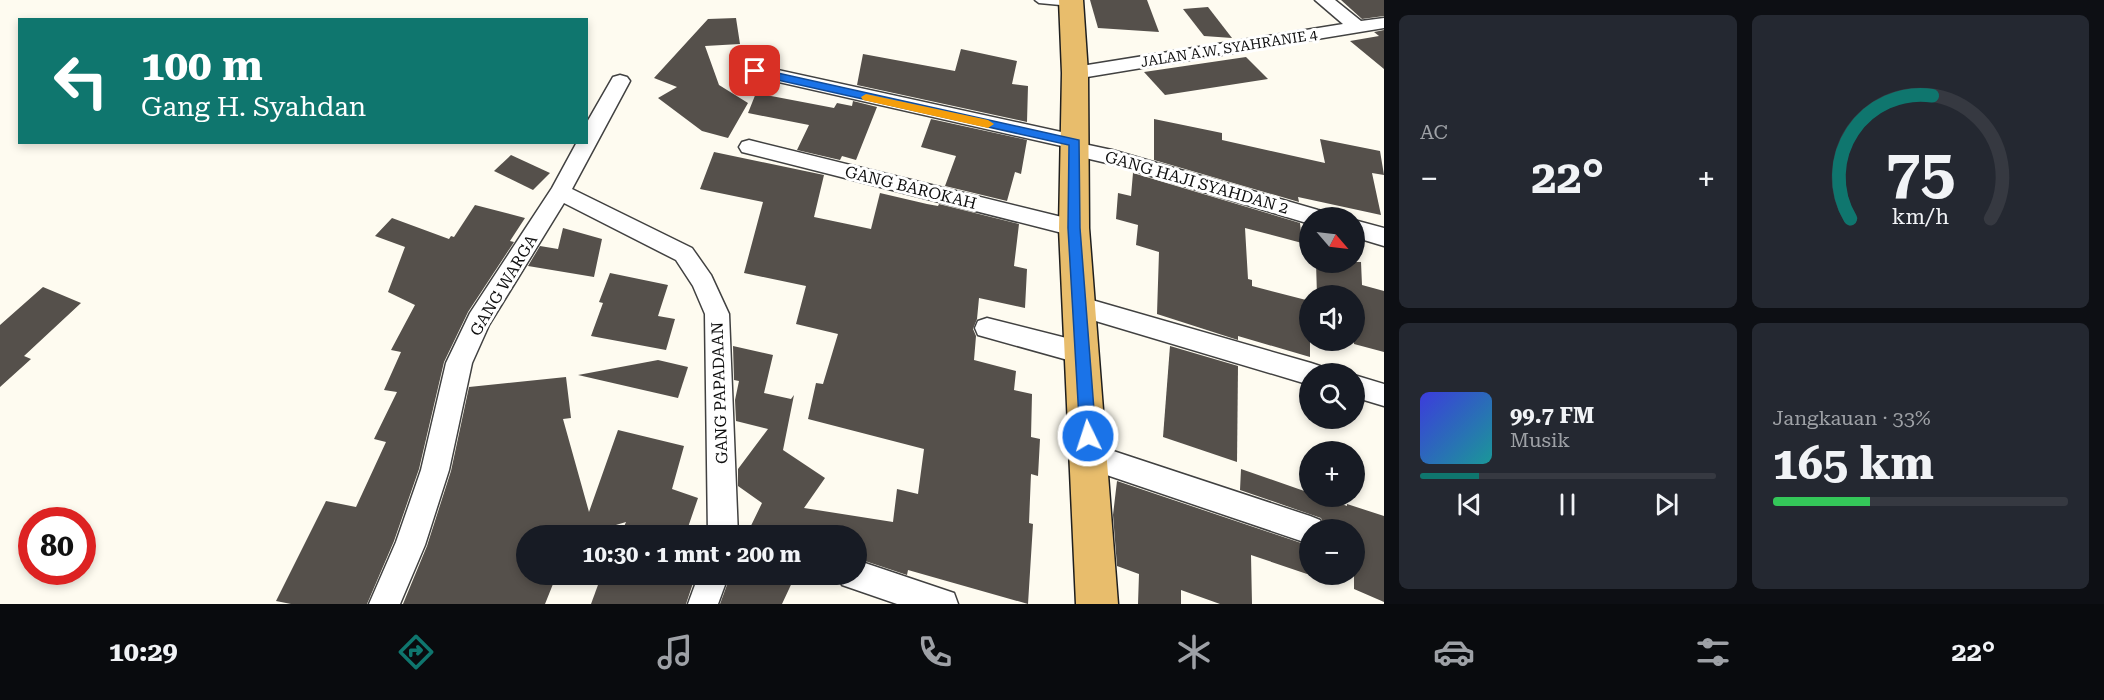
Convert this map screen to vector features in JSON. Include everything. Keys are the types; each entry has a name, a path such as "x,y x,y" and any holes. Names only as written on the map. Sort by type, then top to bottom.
{"highway":[{"path":"1071,2 1075,73 1074,228 1096,604"}],"street":[{"path":"1324,0 1357,27"},
{"name":"JALAN A.W. SYAHRANIE 4","path":"1075,73 1384,23"},
{"name":"GANG HAJI SYAHDAN 2","path":"755,71 1075,146 1299,212"},
{"name":"GANG WARGA","path":"588,141 621,81"},
{"name":"GANG WARGA","path":"384,604 410,545 435,470 459,363 479,320 560,192 586,144"},
{"name":"GANG BAROKAH","path":"748,147 1074,228"},
{"name":"GANG PAPADAAN","path":"560,192 684,254 704,282 717,314 723,525"},
{"path":"1365,231 1384,237"},
{"path":"1078,306 1299,370"},
{"path":"987,328 1082,353"},
{"path":"1365,389 1384,395"},
{"path":"1089,456 1299,526"},
{"path":"867,579 943,604"},
{"path":"704,604 710,585"}],"lane":[{"path":"1039,0 1071,2"}],"building":[{"path":"1090,0 1147,0 1159,32 1098,28"},
{"path":"1341,0 1384,0 1384,16 1362,19"},
{"path":"1208,7 1232,38 1204,36 1183,9"},
{"path":"736,18 740,44 705,46 719,85 748,103 728,138 702,131 658,98 677,87 654,78 708,19"},
{"path":"1384,30 1384,69 1350,41 1379,36 1374,32"},
{"path":"961,49 1017,61 1012,84 1028,86 1027,122 857,85 863,54 955,71"},
{"path":"1246,57 1268,79 1165,95 1144,72"},
{"path":"756,93 834,108 837,103 852,106 853,101 877,107 856,160 842,156 840,160 797,150 809,125 748,113"},
{"path":"931,119 1027,140 1021,174 1015,172 1007,201 945,186 956,156 921,147"},
{"path":"1154,119 1222,133 1222,140 1325,163 1320,139 1380,151 1384,175 1372,173 1381,215 1365,212 1365,207 1344,207 1298,197 1299,202 1154,160"},
{"path":"714,152 824,175 814,217 871,229 880,193 927,204 938,206 939,204 1019,224 1014,266 1027,269 1025,308 979,298 977,319 973,329 976,336 974,360 1016,371 1014,390 1032,394 1031,437 1040,439 1038,476 1031,474 1029,523 1033,524 1028,604 908,570 907,575 867,562 867,525 751,525 762,503 738,486 738,469 768,429 736,421 735,400 739,381 734,380 733,346 773,355 764,393 791,399 794,395 783,450 825,478 804,508 893,522 897,489 918,494 924,449 808,419 816,383 823,384 838,334 796,324 806,286 744,273 763,202 700,189"},
{"path":"511,155 550,173 533,190 494,171"},
{"path":"1133,173 1299,223 1299,242 1245,228 1248,279 1252,280 1252,286 1299,298 1299,351 1310,351 1310,357 1238,336 1238,340 1157,314 1159,252 1136,245 1138,225 1116,219 1118,193 1131,196"},
{"path":"475,205 525,218 510,241 514,242 468,312 444,362 419,469 394,541 367,604 291,604 276,601 326,501 356,507 386,442 374,439 397,392 384,390 401,352 391,350 415,305 388,292 405,247 375,236 392,218 449,239 451,236 454,237"},
{"path":"563,228 602,239 594,277 528,266 540,246 558,249"},
{"path":"610,273 668,285 658,316 675,319 666,350 591,336 603,303 599,302"},
{"path":"1316,273 1361,273 1362,285 1317,285"},
{"path":"1365,286 1384,291 1384,352 1365,347"},
{"path":"43,287 81,303 24,356 31,359 0,387 0,325"},
{"path":"1170,346 1238,366 1237,462 1163,437"},
{"path":"658,360 688,367 678,398 578,375"},
{"path":"566,377 571,418 563,419 589,512 618,430 684,446 672,489 698,498 689,525 625,525 626,522 616,525 516,525 516,585 553,585 545,604 403,604 427,546 451,471 469,387"},
{"path":"1241,469 1299,489 1299,507 1356,507 1384,516 1384,602 1354,589 1354,585 1365,585 1365,519 1321,519 1240,490"},
{"path":"1117,481 1299,542 1299,571 1251,555 1252,604 1220,604 1181,590 1181,604 1138,604 1139,574 1117,566 1113,515"},
{"path":"598,585 692,585 686,604 591,604"},
{"path":"727,585 791,585 782,604 720,604"}],"slow traffic":[{"path":"866,97 988,124"}],"route":[{"path":"755,71 912,108 1075,142 1074,228 1088,436"}]}
